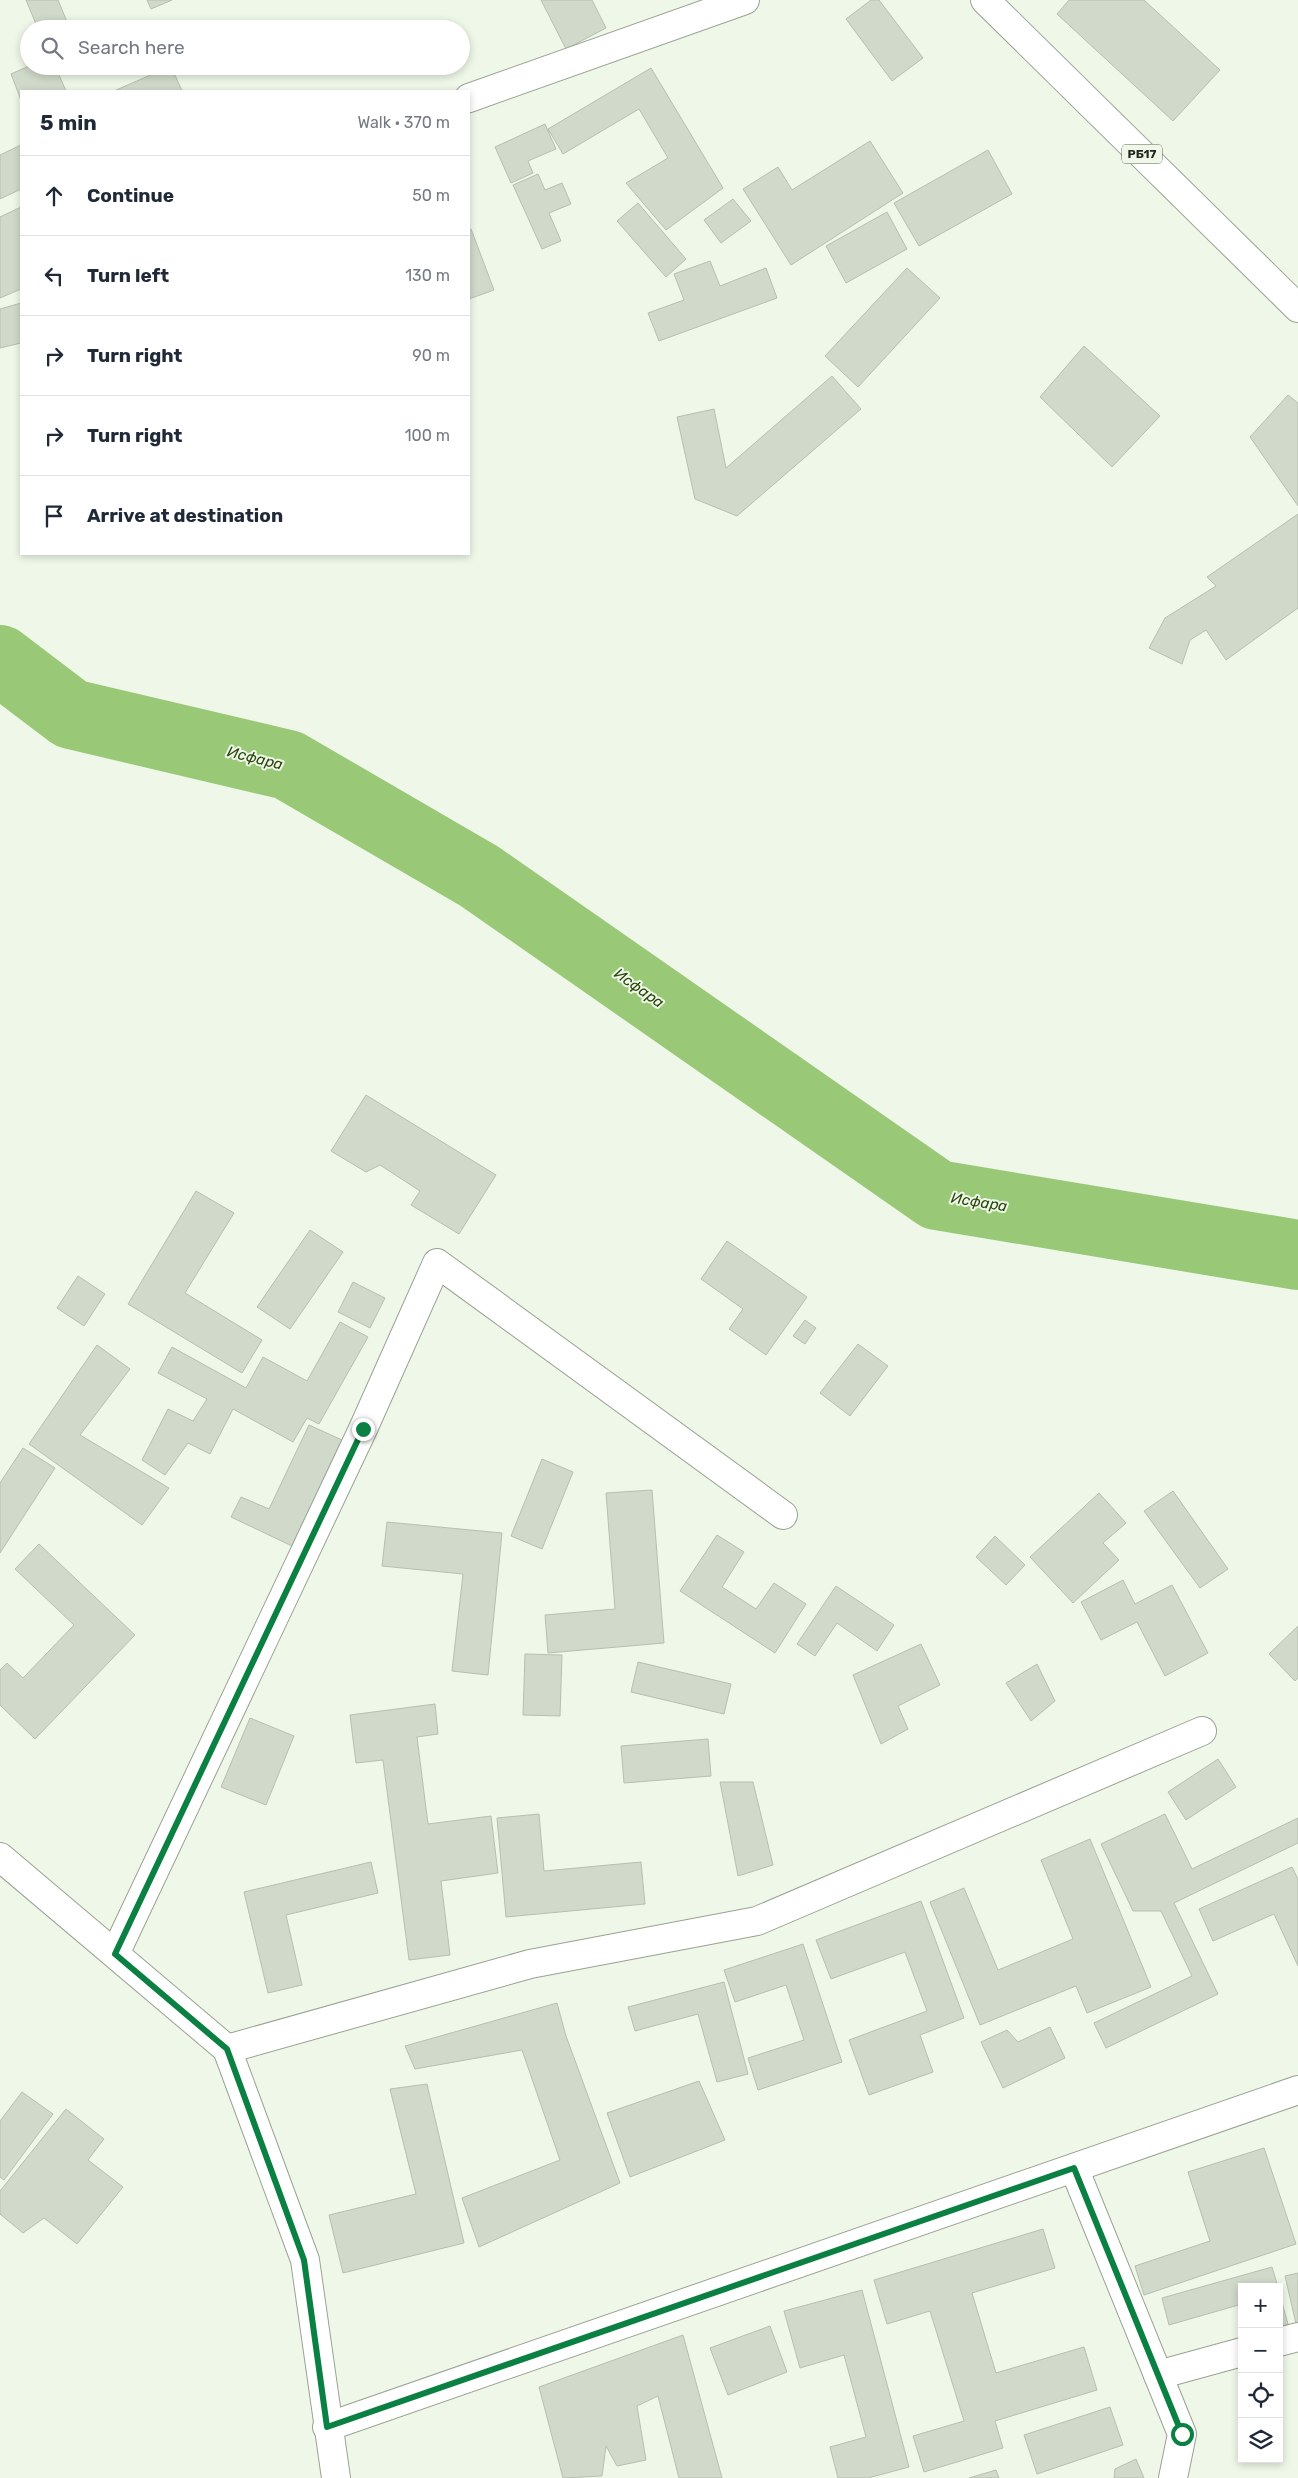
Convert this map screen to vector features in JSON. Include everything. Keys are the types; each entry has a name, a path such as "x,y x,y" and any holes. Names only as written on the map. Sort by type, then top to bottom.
{"street":[{"path":"470,98 746,0"},
{"name":"РБ17","path":"985,0 1298,308"},
{"path":"115,1954 363,1429 437,1263 783,1515"},
{"path":"227,2049 530,1964 757,1921 1202,1731"},
{"path":"0,1857 227,2049 304,2260 336,2478"},
{"path":"327,2427 1298,2090"},
{"path":"1074,2168 1182,2434 1173,2478"},
{"path":"1283,2341 1298,2337"},
{"path":"1158,2375 1238,2353"}],"building":[{"path":"26,0 58,0 66,20 34,20"},
{"path":"147,0 172,0 151,9"},
{"path":"541,0 592,0 606,28 566,49"},
{"path":"871,0 879,0 923,58 892,81 846,19"},
{"path":"1069,0 1144,0 1220,70 1173,121 1057,14"},
{"path":"651,68 723,188 666,230 626,183 668,158 639,109 563,154 548,129"},
{"path":"20,70 20,75 59,75 66,90 20,90 20,97 11,74"},
{"path":"150,75 175,75 182,90 116,90"},
{"path":"545,124 556,149 528,161 533,173 511,183 495,147"},
{"path":"870,141 903,193 791,265 743,189 778,167 792,190"},
{"path":"20,145 20,189 0,199 0,155"},
{"path":"988,150 1012,194 919,246 894,203"},
{"path":"538,174 545,190 562,183 571,204 549,213 561,241 542,249 513,185"},
{"path":"733,199 751,221 721,243 704,220"},
{"path":"638,203 686,259 666,277 617,221"},
{"path":"20,207 20,289 0,298 0,217"},
{"path":"887,212 907,249 846,283 826,246"},
{"path":"470,230 494,290 470,299"},
{"path":"710,261 720,286 766,268 777,298 659,341 648,313 684,300 674,274"},
{"path":"907,268 940,298 858,387 825,356"},
{"path":"20,303 20,343 0,348 0,309"},
{"path":"1084,346 1160,416 1112,467 1040,397"},
{"path":"832,376 861,409 737,516 695,499 677,417 714,409 726,468"},
{"path":"1288,395 1298,403 1298,506 1250,437"},
{"path":"1298,514 1298,608 1226,660 1206,630 1190,640 1182,664 1149,648 1165,618 1216,586 1207,577"},
{"path":"366,1095 496,1175 459,1234 411,1205 420,1191 380,1165 366,1172 331,1151"},
{"path":"196,1191 234,1213 185,1293 262,1340 242,1373 128,1304"},
{"path":"310,1230 343,1252 290,1329 257,1307"},
{"path":"727,1241 807,1297 766,1355 729,1329 743,1309 701,1279"},
{"path":"78,1276 105,1294 84,1326 57,1308"},
{"path":"353,1282 385,1298 370,1328 338,1312"},
{"path":"805,1320 816,1328 805,1344 793,1336"},
{"path":"340,1322 368,1337 319,1424 307,1418 293,1442 233,1409 210,1454 188,1443 165,1475 142,1460 168,1409 193,1421 207,1399 158,1373 172,1347 246,1388 263,1357 307,1381"},
{"path":"858,1344 888,1366 850,1416 820,1393"},
{"path":"97,1345 130,1369 80,1435 169,1488 142,1525 29,1444"},
{"path":"309,1425 342,1440 292,1546 231,1517 241,1497 269,1509"},
{"path":"23,1448 55,1468 0,1553 0,1483"},
{"path":"542,1459 573,1472 542,1549 511,1536"},
{"path":"652,1490 664,1643 548,1653 545,1615 615,1609 606,1493"},
{"path":"1173,1491 1228,1569 1200,1588 1144,1511"},
{"path":"1099,1493 1126,1523 1103,1543 1119,1560 1073,1603 1030,1557"},
{"path":"387,1522 502,1533 488,1675 452,1671 463,1574 382,1566"},
{"path":"717,1535 744,1552 722,1587 756,1609 774,1583 806,1604 775,1653 680,1591"},
{"path":"995,1536 1025,1565 1006,1585 976,1557"},
{"path":"39,1544 135,1635 35,1739 0,1705 0,1670 7,1663 23,1678 74,1625 15,1569"},
{"path":"1123,1580 1135,1604 1172,1585 1208,1653 1165,1676 1137,1622 1101,1640 1081,1602"},
{"path":"836,1586 894,1625 877,1651 837,1623 815,1656 797,1644"},
{"path":"1298,1626 1298,1678 1295,1681 1269,1654"},
{"path":"921,1644 940,1685 898,1706 908,1729 881,1744 853,1675"},
{"path":"525,1654 562,1655 560,1716 523,1715"},
{"path":"638,1662 731,1684 724,1714 631,1692"},
{"path":"1037,1664 1055,1701 1031,1721 1006,1683"},
{"path":"435,1704 438,1734 417,1737 428,1824 491,1816 498,1873 441,1881 450,1955 409,1960 383,1760 356,1763 350,1715"},
{"path":"250,1718 294,1736 266,1805 221,1787"},
{"path":"708,1739 711,1776 624,1783 621,1746"},
{"path":"1218,1759 1236,1787 1186,1820 1168,1792"},
{"path":"720,1782 753,1782 773,1865 738,1876"},
{"path":"539,1814 544,1871 641,1862 645,1904 506,1917 497,1818"},
{"path":"1165,1814 1192,1869 1298,1818 1298,1843 1174,1903 1218,1994 1106,2048 1094,2023 1192,1976 1161,1911 1133,1911 1101,1844"},
{"path":"1090,1839 1151,1987 1087,2013 1076,1986 980,2025 930,1902 964,1888 998,1970 1073,1939 1041,1860"},
{"path":"371,1862 378,1893 286,1915 302,1985 268,1993 244,1892"},
{"path":"1292,1867 1298,1879 1298,1966 1274,1914 1213,1941 1199,1909"},
{"path":"921,1901 964,2018 920,2035 933,2072 869,2095 849,2040 927,2011 905,1952 831,1979 816,1940"},
{"path":"803,1944 842,2062 758,2090 748,2058 804,2040 786,1985 735,2002 724,1970"},
{"path":"724,1982 748,2074 717,2082 698,2014 635,2031 628,2007"},
{"path":"557,2003 566,2036 620,2183 479,2247 462,2198 560,2160 522,2050 415,2069 405,2046"},
{"path":"1050,2027 1065,2058 1003,2088 981,2042 1007,2030 1018,2042"},
{"path":"699,2081 725,2140 630,2177 607,2113"},
{"path":"427,2084 464,2243 343,2273 329,2215 416,2194 390,2089"},
{"path":"22,2092 53,2114 4,2180 0,2177 0,2121"},
{"path":"66,2109 104,2139 88,2160 123,2187 77,2244 44,2218 23,2233 0,2214 0,2191"},
{"path":"1264,2148 1296,2244 1144,2295 1135,2266 1210,2241 1188,2172"},
{"path":"1043,2229 1055,2268 972,2293 996,2373 1084,2347 1097,2390 995,2421 1003,2448 924,2472 913,2436 964,2421 930,2311 887,2324 874,2280"},
{"path":"1272,2267 1277,2283 1238,2283 1238,2305 1169,2325 1162,2298"},
{"path":"1298,2273 1298,2324 1296,2324 1285,2276"},
{"path":"862,2290 909,2467 868,2478 838,2478 830,2447 866,2437 844,2355 800,2368 784,2311"},
{"path":"1283,2306 1288,2324 1283,2326"},
{"path":"770,2326 787,2372 728,2395 710,2348"},
{"path":"683,2335 722,2478 679,2478 658,2396 637,2406 646,2460 617,2466 606,2446 602,2476 563,2478 539,2387"},
{"path":"1110,2407 1123,2445 1037,2474 1024,2435"},
{"path":"1136,2459 1144,2478 1114,2478 1115,2469"},
{"path":"996,2470 999,2478 969,2478"}],"waterway":[{"name":"Исфара","path":"0,660 71,714 288,765 479,876 937,1195 1298,1255"}],"route":[{"path":"363,1429 115,1954 227,2049 304,2260 327,2427 1074,2168 1182,2434"}]}
